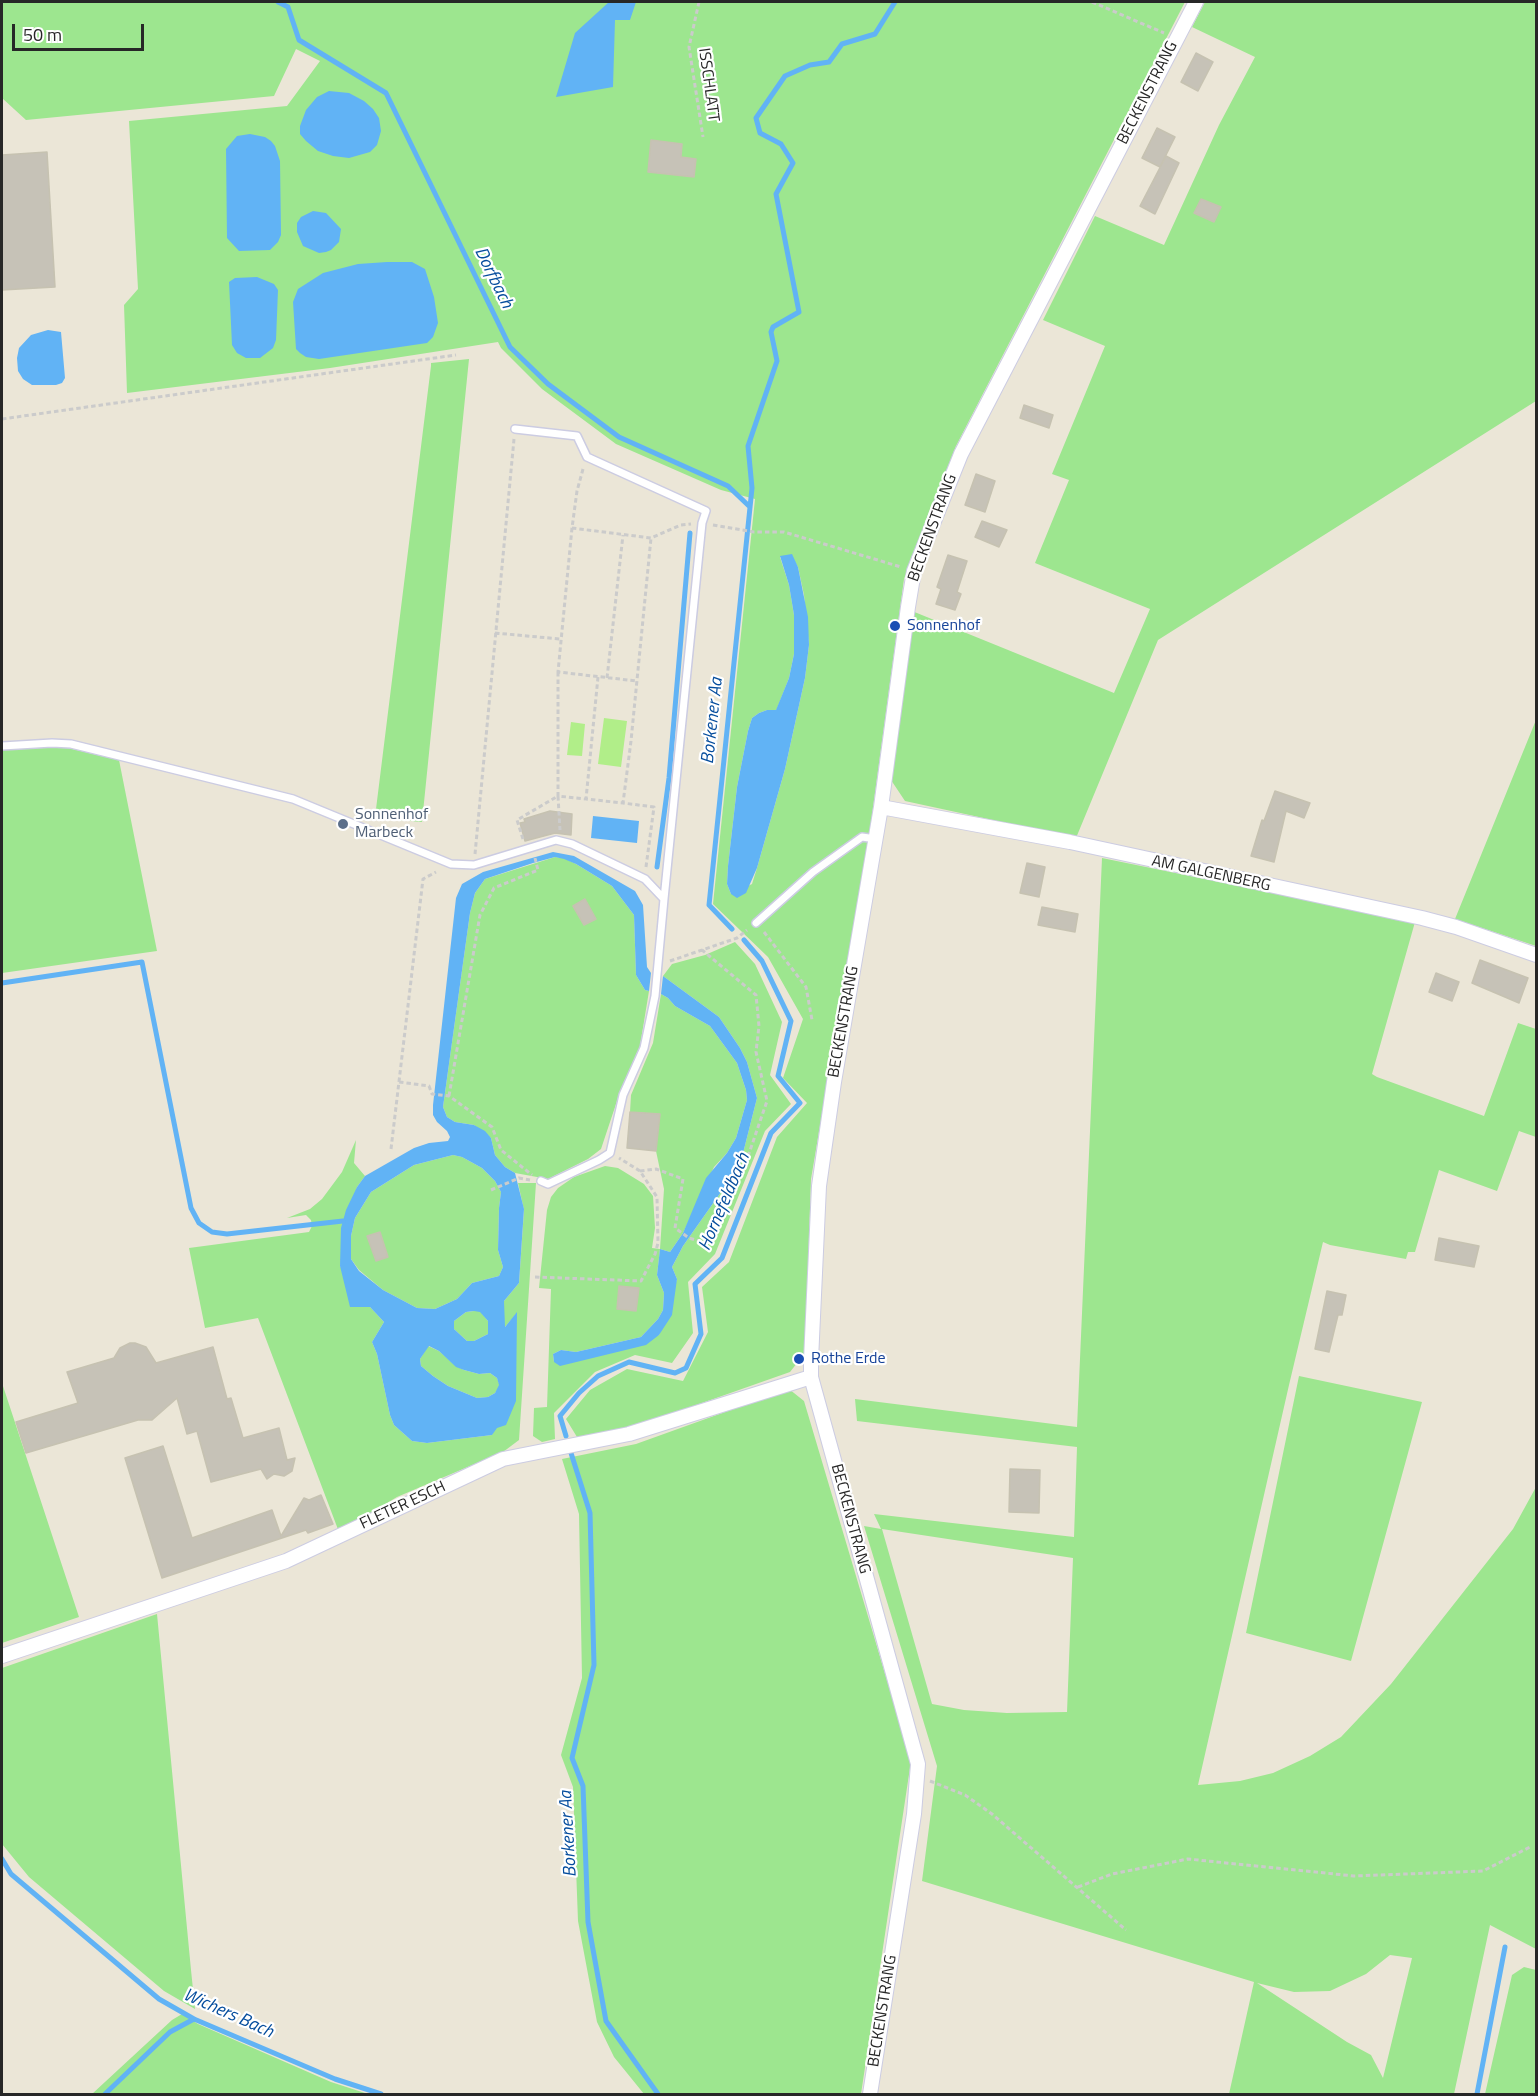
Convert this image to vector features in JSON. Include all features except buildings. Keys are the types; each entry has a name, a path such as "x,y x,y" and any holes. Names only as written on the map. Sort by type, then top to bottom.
{"street":[{"name":"BECKENSTRANG","path":"870,2094 914,1814 918,1764 811,1377 819,1186 881,807 904,629 914,571 961,454 1196,2"},
{"name":"AM GALGENBERG","path":"881,807 1070,843 1422,918 1456,927 1536,955"},
{"name":"FLETER ESCH","path":"2,1656 286,1561 503,1459 629,1434 811,1377"}],"lane":[{"path":"515,429 577,436 587,457 706,511 702,523 655,996 644,1048 623,1095 610,1153 548,1184 541,1181"},
{"path":"2,746 52,742 71,744 293,799 451,864 474,865 556,840 572,844 609,860 645,879 664,899"},
{"path":"756,922 813,872 862,837 876,838"}],"path":[{"name":"ISSCHLATT","path":"699,2 689,47 703,137"},
{"path":"1092,2 1177,38"},
{"path":"2,419 456,355"},
{"path":"474,865 515,429"},
{"path":"556,840 560,833 558,672 560,639 577,491 587,457"},
{"path":"572,528 651,538 681,525 702,523 754,532 784,532 914,571"},
{"path":"607,678 622,535"},
{"path":"623,803 651,538"},
{"path":"495,633 560,639"},
{"path":"558,672 637,681"},
{"path":"586,799 598,677"},
{"path":"526,850 517,820 558,796 654,807 645,879"},
{"path":"391,1149 423,879 451,864"},
{"path":"449,1096 480,915 494,888 538,870 537,865"},
{"path":"657,969 737,938 756,922 806,987 812,1020"},
{"path":"640,1171 656,1168 683,1179 675,1228 689,1238 703,1242 712,1237 745,1165 767,1101 756,1052 759,1026 756,995 702,950"},
{"path":"399,1082 429,1086 432,1094 449,1096 492,1127 501,1149 541,1181"},
{"path":"535,1277 641,1281 658,1243 657,1197 640,1171 610,1153"},
{"path":"491,1190 519,1178"},
{"path":"917,1777 965,1795 992,1814 1126,1930"},
{"path":"1078,1887 1112,1874 1188,1859 1354,1876 1483,1871 1530,1847"}],"green space":[{"path":"2,2 1185,2 956,446 904,579 870,830 811,1179 805,1353 790,1372 631,1428 577,1437 566,1419 590,1390 627,1369 683,1381 708,1332 702,1287 729,1262 777,1137 807,1103 783,1078 803,1019 768,957 713,904 755,499 721,490 616,444 542,389 501,348 498,342 330,368 127,393 124,305 138,289 129,121 287,106 320,61 296,49 274,96 26,120 2,98","holes":["791,555 798,567 804,595 809,645 805,678 785,769 752,884 731,894 727,884 728,866 737,787 748,731 752,718 767,710 776,711 789,678 794,654 794,615 789,585 780,557"]},
{"path":"1205,2 1536,2 1536,401 1158,640 1076,838 905,801 891,780 912,611 1114,693 1150,609 1035,563 1069,480 1052,474 1105,346 1043,320 1095,216 1164,245 1219,125 1255,57 1192,27"},
{"path":"469,359 422,822 399,820 376,809 431,363"},
{"path":"604,718 627,721 621,767 598,764"},
{"path":"1536,720 1536,946 1455,919"},
{"path":"571,722 585,724 582,756 567,755"},
{"path":"64,747 119,760 157,951 2,973 2,750"},
{"path":"555,857 564,858 576,864 612,886 634,915 636,975 645,990 649,991 640,1046 620,1092 601,1149 588,1159 548,1179 515,1173 505,1167 495,1155 491,1138 474,1125 455,1122 447,1117 443,1107 470,913 475,893 485,879"},
{"path":"1102,858 1415,922 1372,1074 1484,1116 1518,1023 1536,1029 1536,1137 1519,1131 1497,1191 1439,1170 1415,1252 1408,1252 1406,1259 1323,1242 1198,1785 1240,1781 1273,1773 1310,1756 1341,1737 1391,1684 1513,1529 1536,1487 1536,1949 1490,1925 1454,2094 1229,2094 1254,1982 922,1881 937,1766 864,1526 881,1529 874,1514 1074,1537 1077,1447 857,1421 855,1399 1077,1427","holes":["882,1529 1073,1558 1067,1712 1007,1713 964,1710 932,1704","1390,1955 1412,1958 1383,2078 1371,2055 1347,2042 1257,1983 1294,1992 1330,1991 1366,1974"]},
{"path":"735,942 755,964 782,1022 770,1075 791,1104 765,1131 715,1254 688,1282 693,1333 672,1363 635,1355 595,1372 554,1413 555,1439 542,1442 533,1436 534,1408 547,1407 551,1289 539,1288 547,1210 551,1197 558,1188 574,1177 605,1166 618,1168 644,1184 653,1196 655,1228 652,1248 660,1249 657,1275 664,1293 663,1310 658,1319 641,1337 576,1352 561,1350 553,1354 554,1362 659,1335 677,1279 672,1267 683,1246 740,1165 757,1098 747,1062 719,1017 663,976 672,964 705,955"},
{"path":"661,994 675,1006 710,1026 737,1063 747,1100 736,1138 727,1153 714,1167 683,1233 670,1252 660,1249 664,1189 656,1151 659,1115 630,1112 631,1095 653,1043"},
{"path":"356,1140 354,1163 365,1176 357,1187 340,1266 384,1322 372,1342 394,1425 412,1441 427,1443 492,1435 517,1313 504,1328 504,1301 519,1283 524,1210 518,1183 536,1183 519,1440 503,1452 397,1497 339,1532 258,1318 205,1328 189,1248 309,1232 312,1226 311,1220 306,1215 287,1218 310,1209 322,1199 342,1172"},
{"path":"453,1155 462,1157 482,1168 495,1181 501,1192 498,1250 503,1267 499,1276 472,1283 457,1299 435,1309 417,1308 383,1290 359,1270 351,1259 351,1236 355,1218 371,1192 414,1165"},
{"path":"480,1311 488,1321 488,1334 474,1341 467,1341 454,1329 454,1321 466,1312"},
{"path":"428,1346 439,1351 464,1370 479,1374 490,1373 497,1378 500,1386 488,1397 477,1398 448,1386 421,1366 420,1359"},
{"path":"1299,1376 1422,1402 1351,1661 1246,1633"},
{"path":"2,1383 79,1617 2,1643"},
{"path":"789,1389 804,1401 911,1761 861,2094 644,2094 614,2057 597,2022 578,1921 573,1787 561,1755 582,1678 579,1514 562,1459 636,1444"},
{"path":"157,1614 195,2009 164,1991 29,1877 2,1844 2,1668"},
{"path":"1524,1967 1536,1970 1536,2094 1485,2094 1512,1975"},
{"path":"182,2014 198,2024 331,2082 368,2094 92,2094 172,2020"}],"water":[{"path":"609,2 636,2 630,20 615,20 613,87 556,97 575,33"},
{"path":"329,91 349,93 373,109 379,118 381,131 377,145 370,152 349,158 333,156 318,151 300,134 300,126 306,110 317,97"},
{"path":"250,134 265,137 271,141 280,161 281,235 270,250 239,251 227,238 226,149 237,136"},
{"path":"313,211 326,213 341,229 339,242 326,252 319,253 303,246 297,232 297,223 301,217"},
{"path":"412,262 425,269 434,297 438,323 433,337 427,343 319,359 306,357 296,349 293,302 298,289 323,273 358,264"},
{"path":"257,277 274,284 278,290 276,340 273,348 260,358 246,358 237,353 232,345 229,282 235,278"},
{"path":"48,330 61,332 65,378 62,383 56,385 32,385 23,379 18,371 19,348 31,335"},
{"path":"792,554 798,567 808,617 809,645 805,678 785,769 757,868 746,893 737,898 731,894 727,884 728,866 737,787 748,731 752,718 767,710 776,710 789,678 794,654 794,615 789,585 780,556"},
{"path":"593,816 639,821 637,843 591,838"},
{"path":"553,852 574,856 635,891 643,905 647,967 651,973 649,991 645,990 636,975 634,915 612,886 576,864 555,857 533,863 485,879 475,893 470,913 443,1107 447,1117 455,1122 474,1125 485,1131 491,1138 495,1155 505,1167 515,1173 524,1209 519,1283 504,1301 505,1327 517,1312 516,1401 506,1425 497,1428 492,1435 427,1443 412,1441 394,1425 390,1415 377,1354 372,1342 384,1322 370,1307 350,1307 340,1266 341,1228 346,1210 365,1176 414,1148 429,1143 448,1141 450,1137 433,1115 433,1105 456,898 462,884 483,872","holes":["453,1155 462,1157 482,1168 495,1181 501,1192 498,1250 503,1267 499,1276 472,1283 457,1299 435,1309 417,1308 383,1290 359,1271 351,1259 351,1236 355,1218 371,1192 414,1165","466,1312 480,1312 488,1321 488,1334 474,1341 467,1341 454,1329 454,1321","429,1346 439,1351 456,1367 479,1374 490,1373 497,1378 499,1385 495,1393 488,1397 477,1398 448,1386 433,1376 421,1366 420,1359"]},
{"path":"663,976 719,1017 747,1062 757,1098 740,1165 683,1246 672,1267 677,1279 672,1315 659,1335 646,1345 560,1366 554,1362 553,1354 561,1350 576,1352 641,1337 658,1319 663,1310 664,1293 657,1275 660,1249 670,1252 683,1233 706,1178 736,1138 747,1100 737,1063 710,1026 675,1006 661,994"}],"waterway":[{"name":"Dorfbach","path":"278,2 288,7 299,40 386,93 510,347 548,384 619,437 728,486 750,507"},
{"path":"732,929 709,905 752,488 748,446 777,361 771,332 773,327 799,312 776,194 793,163 781,144 760,133 756,118 785,76 810,65 829,62 842,44 875,34 895,2"},
{"path":"657,867 669,778 690,533"},
{"name":"Hornefeldbach","path":"566,1436 560,1416 579,1393 598,1376 629,1362 675,1373 686,1368 701,1334 695,1284 722,1258 771,1133 800,1103 778,1076 791,1021 762,961 744,940"},
{"path":"2,983 142,962 191,1208 199,1223 212,1232 227,1234 343,1221"},
{"name":"Borkener Aa","path":"571,1453 590,1513 594,1665 572,1758 583,1786 588,1922 606,2021 658,2094"},
{"name":"Wichers Bach","path":"2,1859 11,1874 159,1999 194,2019 335,2079 381,2094"},
{"path":"1477,2094 1505,1947"},
{"name":"Hornefeldbach","path":"105,2094 170,2032 194,2019"}],"place":[{"name":"Sonnenhof","path":"895,626"},
{"name":"Sonnenhof Marbeck","path":"343,824"},
{"name":"Rothe Erde","path":"799,1359"}]}
